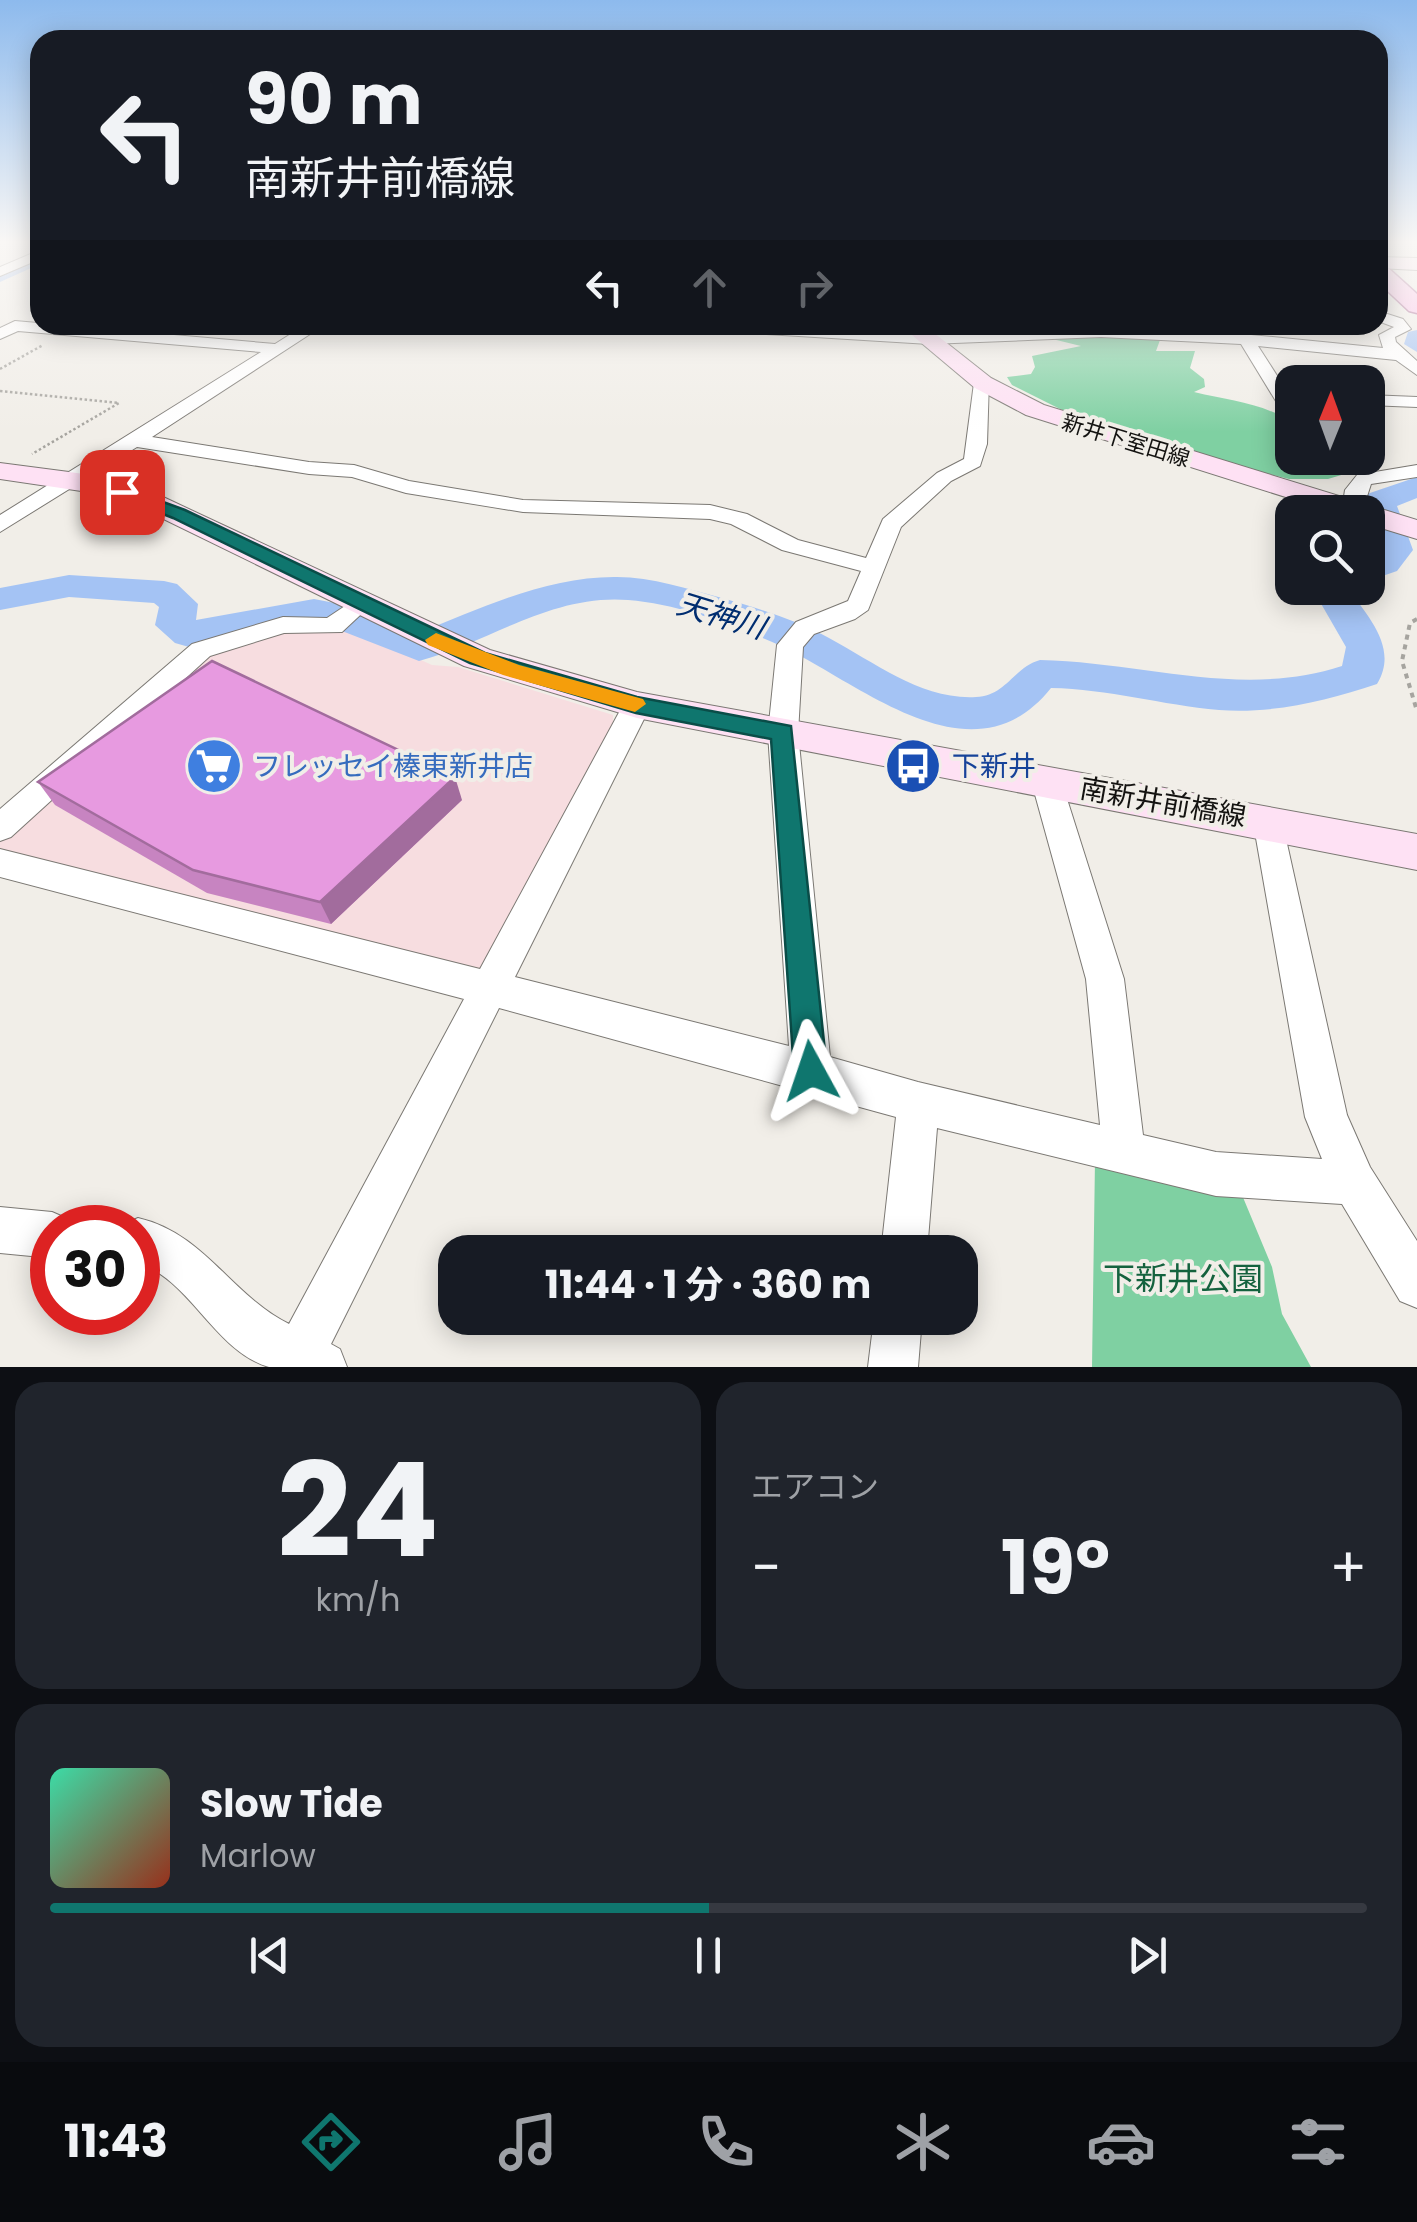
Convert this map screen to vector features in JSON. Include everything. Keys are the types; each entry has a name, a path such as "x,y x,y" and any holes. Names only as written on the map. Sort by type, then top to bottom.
{"main road":[{"name":"新井下室田線","path":"924,335 983,383 1035,410 1305,495"},
{"name":"南新井前橋線","path":"2,471 69,479 122,492 179,514 478,658 636,705 1417,852"},
{"name":"新井下室田線","path":"1385,520 1417,530"}],"street":[{"path":"1388,319 1403,328 1388,335"},
{"path":"0,334 14,326 30,327"},
{"path":"118,335 278,348"},
{"path":"0,525 299,335"},
{"path":"1243,335 1275,381"},
{"path":"1256,335 1400,355"},
{"path":"1387,335 1388,344 1417,370"},
{"path":"811,1071 782,732 790,645 805,628 846,614 858,605 891,524 944,478 973,462 978,447 976,420 983,383"},
{"path":"1385,401 1417,402"},
{"path":"132,440 309,468 354,470 406,487 523,506 710,512 739,519 790,545 874,567"},
{"path":"1364,479 1417,471"},
{"path":"1357,495 1364,475"},
{"path":"0,828 201,650 282,625 333,626 360,604"},
{"path":"160,1247 172,1254 242,1325 305,1362 487,989 636,705"},
{"path":"1046,780 1105,979 1124,1152"},
{"path":"1269,822 1326,1117 1354,1183 1417,1284"},
{"path":"0,864 811,1071 918,1103 1216,1174 1354,1183"},
{"path":"906,1235 918,1103"},
{"path":"0,1230 30,1232"},
{"path":"893,1367 896,1335"}],"path":[{"path":"0,369 62,335"},
{"path":"0,390 119,403 2,471"},
{"path":"1417,619 1410,624 1402,660 1417,711"}],"shaded area":[{"path":"341,624 432,665 458,667 613,715 613,725 483,974 0,858 0,838 198,655 261,633"}],"green space":[{"path":"1150,336 1160,340 1156,351 1195,351 1190,368 1204,379 1205,387 1194,392 1275,413 1275,475 1341,475 1289,479 1232,465 1072,415 1012,385 1007,377 1031,374 1035,367 1032,356 1081,346 1044,337"},
{"name":"下新井公園","path":"1095,1160 1242,1195 1272,1267 1282,1314 1311,1367 1092,1367"}],"building":[{"path":"212,661 455,777 320,902 193,870 38,782"}],"waterway":[{"name":"天神川","path":"1417,337 1417,344"},
{"name":"天神川","path":"1385,499 1417,487"},
{"name":"天神川","path":"1385,519 1395,550 1385,562"},
{"name":"天神川","path":"0,599 69,586 164,592 179,604 175,625 189,634 314,611 331,613 419,648 538,601 588,590 633,589 685,600 771,627 904,698 955,713 1008,705 1040,674 1085,676 1235,696 1327,685 1362,674 1366,647 1340,605"}],"slow traffic":[{"path":"436,640 511,670 635,704"}],"place":[{"name":"フレッセイ榛東新井店","path":"214,766"},
{"name":"下新井","path":"913,766"}],"route":[{"path":"122,492 179,514 478,658 636,705 782,732 811,1071"}]}
